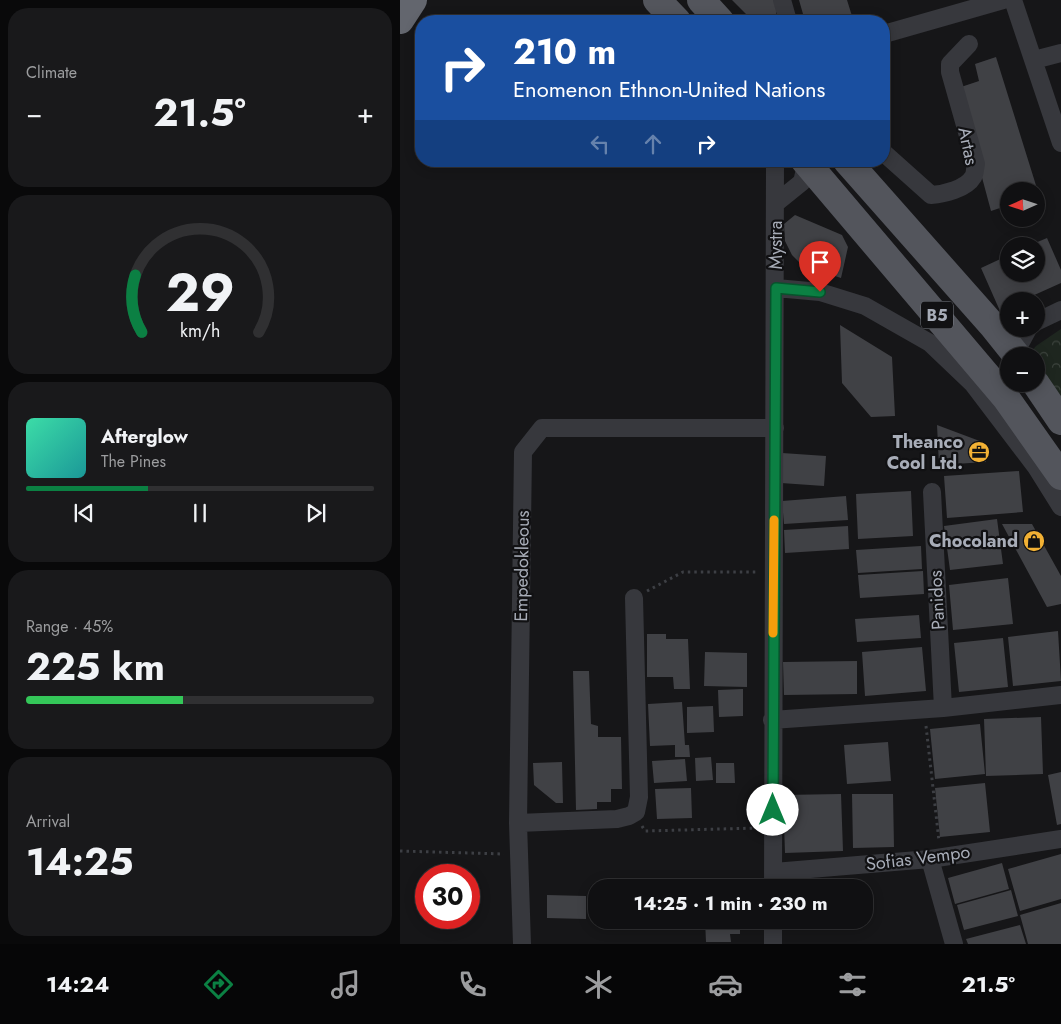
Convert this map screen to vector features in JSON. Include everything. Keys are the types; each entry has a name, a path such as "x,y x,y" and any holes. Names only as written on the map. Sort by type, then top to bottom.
{"highway":[{"path":"400,20 413,0"}],"main road":[{"path":"657,0 671,15"},
{"path":"701,0 715,15"},
{"name":"B5","path":"810,167 1006,398 1061,476"},
{"name":"B5","path":"853,167 1000,325"},
{"path":"1041,392 1061,421"}],"street":[{"path":"782,0 786,15"},
{"path":"890,32 1003,0"},
{"path":"1013,0 1061,143"},
{"name":"Artas","path":"890,158 931,195 942,194 964,185 973,177 976,164 950,72 950,64 969,44"},
{"path":"1034,60 1061,53"},
{"name":"Mystra","path":"774,879 772,720 776,288 775,167"},
{"name":"Mystra","path":"776,202 802,182 805,167"},
{"path":"776,288 820,292 865,306 930,343 973,384 1036,468 1061,507"},
{"path":"1045,318 1061,310"},
{"name":"Empedokleous","path":"522,944 518,822 523,452 542,428 775,428"},
{"name":"Panidos","path":"932,492 943,708"},
{"path":"518,822 617,819 634,813 639,797 634,598"},
{"path":"772,720 943,708 1061,695"},
{"name":"Sofias Vempo","path":"781,879 935,858 1061,838"},
{"path":"935,858 954,944"},
{"path":"773,929 773,944"}],"path":[{"path":"634,598 683,572 774,572"},
{"path":"924,709 935,858"},
{"path":"634,813 645,831 773,828"},
{"path":"400,851 519,854"}],"green space":[{"path":"1061,329 1061,411 1045,386 1045,347 1036,346"}],"building":[{"path":"732,0 776,0 776,15 747,15"},
{"path":"799,0 847,0 852,15 803,15"},
{"path":"996,57 1035,182 1000,182 1000,208 991,211 958,88 979,81 975,64"},
{"path":"795,215 842,235 848,247 841,278 802,265 792,255 785,241 784,224"},
{"path":"1047,238 1061,270 1061,283 1041,292 1000,292 1000,311 981,268 1000,259 1000,282 1045,282 1045,239"},
{"path":"840,325 892,357 895,416 871,417 842,383"},
{"path":"937,425 985,443 986,462 939,465"},
{"path":"782,453 826,456 824,486 781,483"},
{"path":"1019,471 1023,512 947,518 944,476"},
{"path":"911,491 913,536 858,539 856,494"},
{"path":"846,496 848,520 784,524 782,501"},
{"path":"997,519 1003,564 950,570 944,526"},
{"path":"1002,524 1032,524 1061,576 1061,604 1047,607"},
{"path":"848,526 849,549 785,553 784,530"},
{"path":"921,546 922,569 858,573 856,550"},
{"path":"923,571 924,594 860,598 858,575"},
{"path":"1008,578 1013,624 953,630 949,585"},
{"path":"919,615 921,638 857,642 855,619"},
{"path":"1058,631 1061,681 1013,686 1008,637"},
{"path":"647,634 666,634 666,639 688,639 690,689 674,689 673,677 647,677"},
{"path":"1003,638 1008,687 959,692 954,643"},
{"path":"922,647 926,691 865,696 862,652"},
{"path":"705,652 747,653 747,687 704,686"},
{"path":"857,661 857,694 784,695 783,662"},
{"path":"573,671 589,671 591,724 598,726 598,737 621,737 622,789 611,789 611,802 597,802 597,809 576,810"},
{"path":"743,689 743,716 719,717 718,690"},
{"path":"682,702 685,745 689,745 690,757 675,757 675,745 650,746 648,704"},
{"path":"713,706 714,732 687,733 687,707"},
{"path":"1041,717 1043,774 986,776 984,719"},
{"path":"980,724 985,774 935,779 930,729"},
{"path":"888,742 891,781 847,784 844,745"},
{"path":"711,757 713,780 696,781 695,758"},
{"path":"685,759 687,781 654,783 652,761"},
{"path":"562,762 563,803 556,803 534,785 533,763"},
{"path":"716,763 734,763 735,783 716,783"},
{"path":"1061,772 1061,824 1057,825 1048,775"},
{"path":"985,783 990,832 940,837 935,788"},
{"path":"691,788 692,818 657,819 655,789"},
{"path":"841,794 843,851 785,853 783,795"},
{"path":"852,794 893,794 894,847 853,848"},
{"path":"1061,854 1061,899 1020,911 1008,869"},
{"path":"1002,863 1009,889 955,904 948,878"},
{"path":"1011,890 1018,916 964,930 957,905"},
{"path":"547,895 586,896 586,919 547,918"},
{"path":"1061,903 1061,944 1028,944 1020,915"},
{"path":"1020,925 1026,944 968,944 966,939"},
{"path":"705,929 740,929 740,934 730,934 731,942 706,942"}],"slow traffic":[{"path":"773,633 774,520"}],"place":[{"name":"Theanco Cool Ltd.","path":"979,452"},
{"name":"Chocoland","path":"1034,541"}],"route":[{"path":"773,810 772,720 776,288 820,292"}]}
